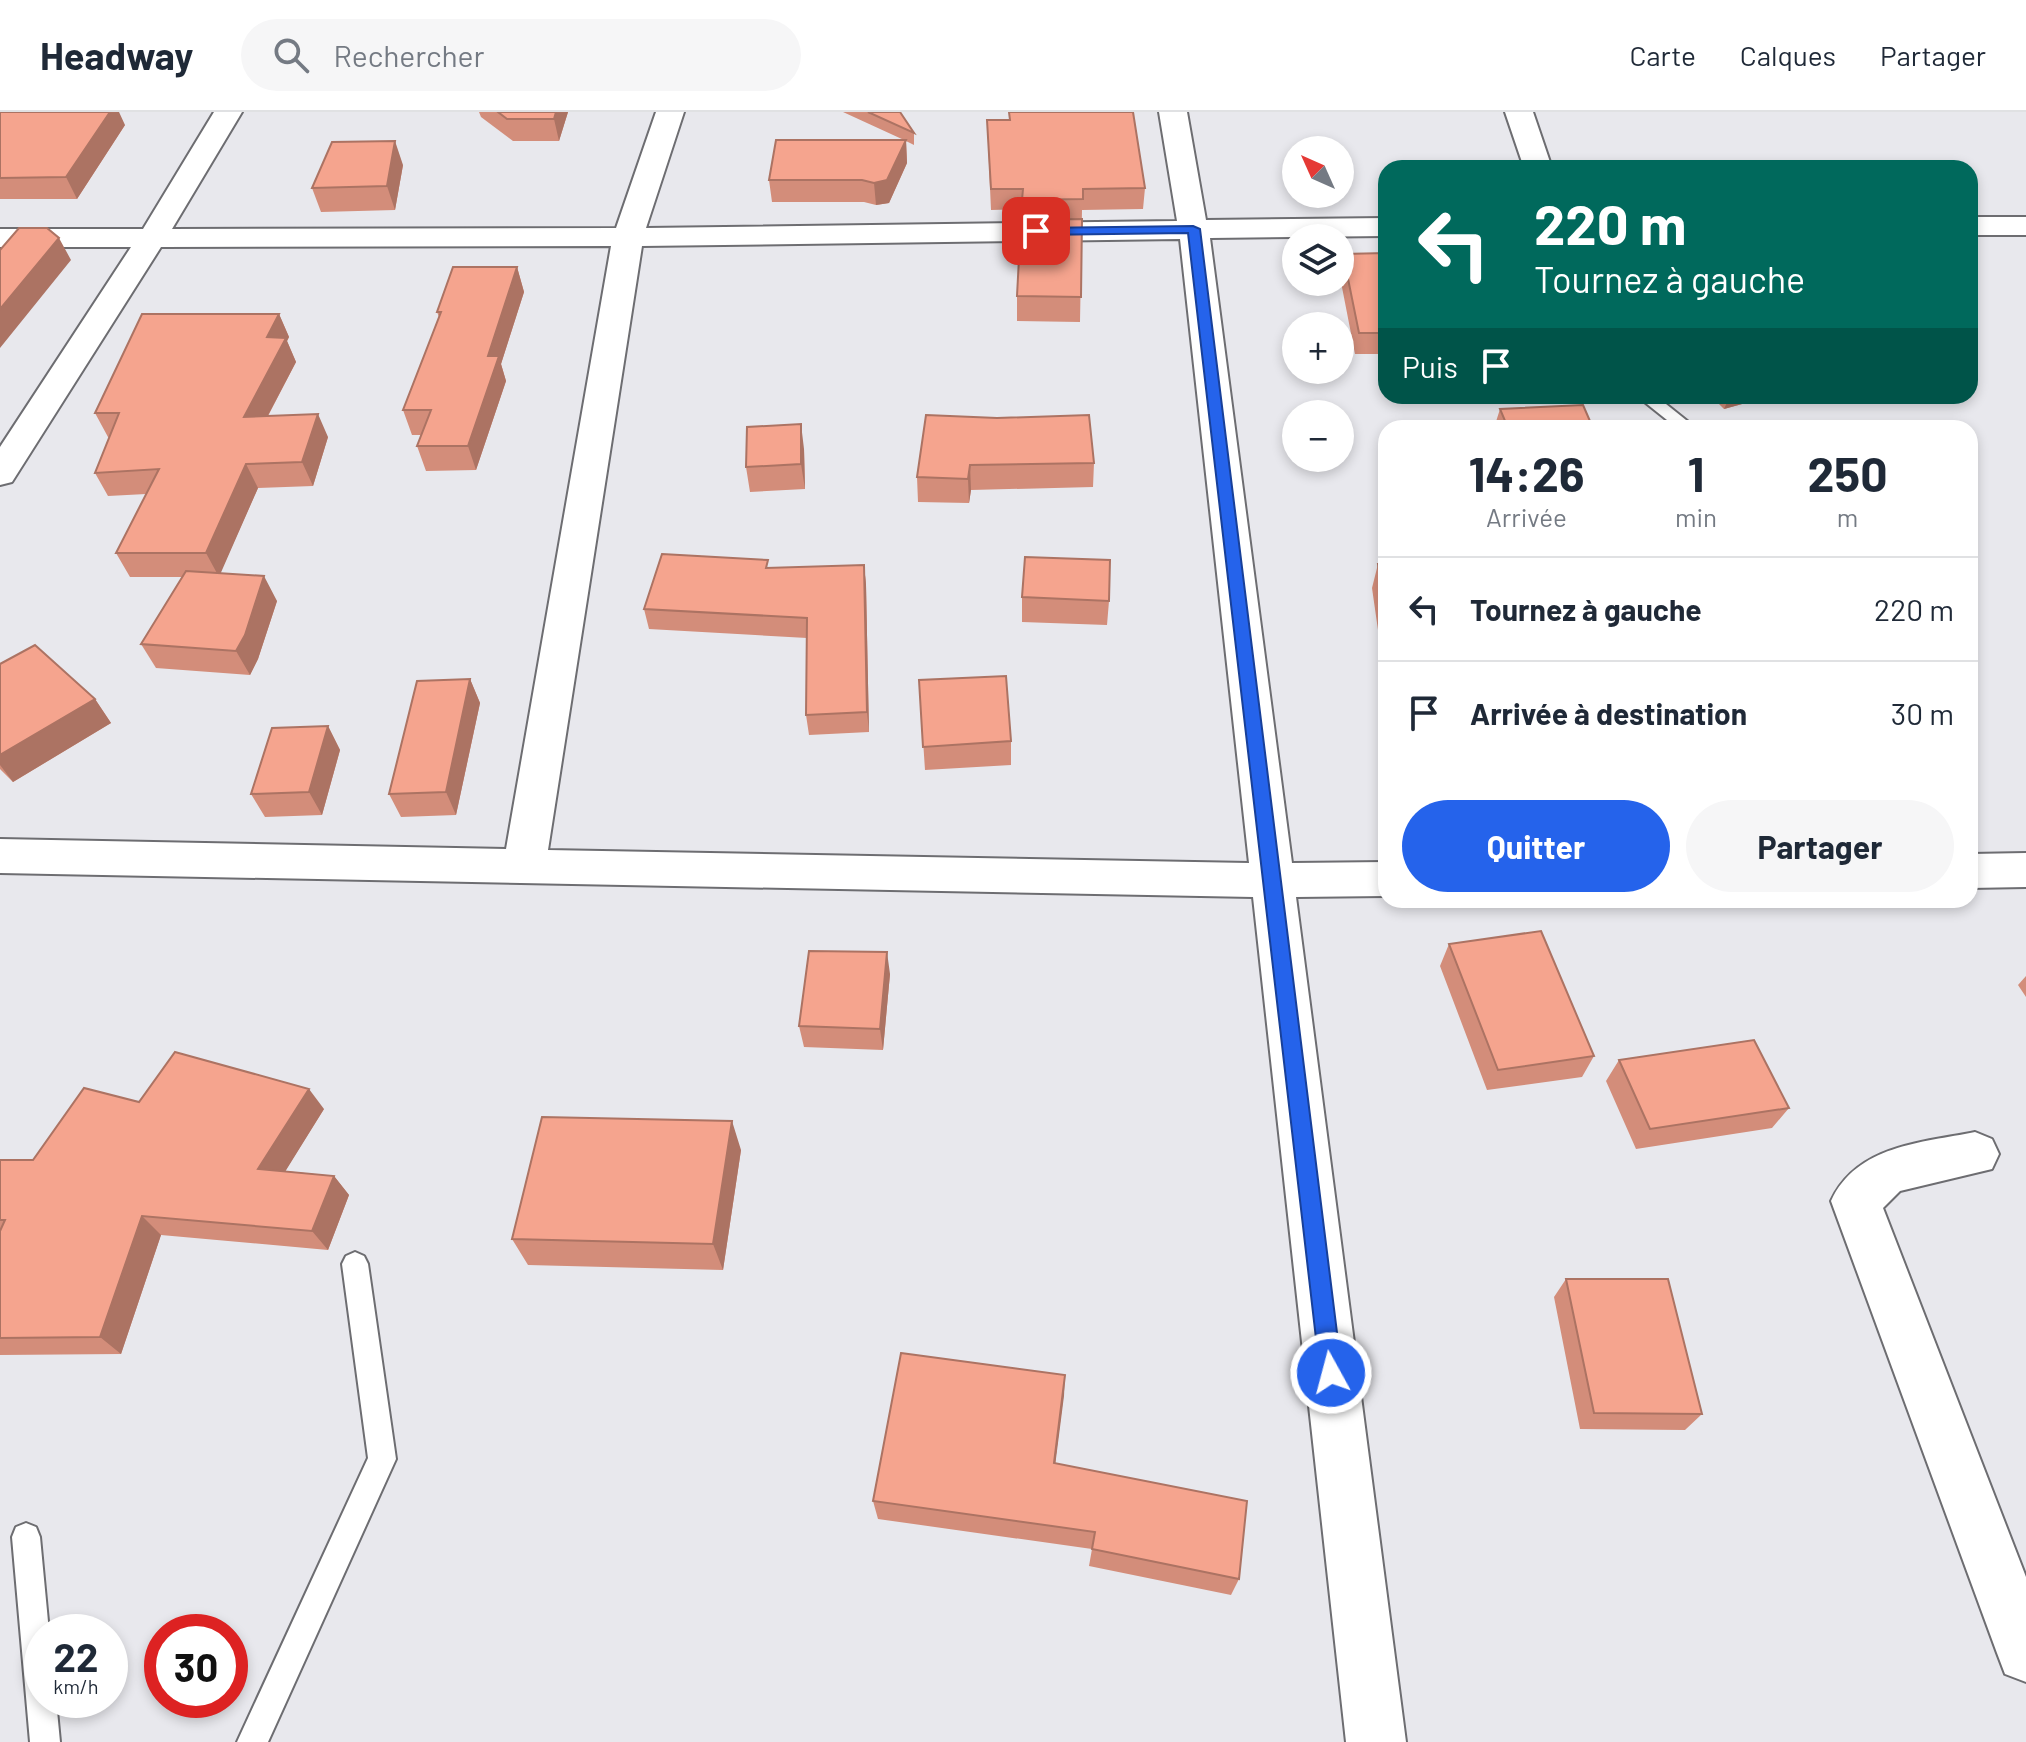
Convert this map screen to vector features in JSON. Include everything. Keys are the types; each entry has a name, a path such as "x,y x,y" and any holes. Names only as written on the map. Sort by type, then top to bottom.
{"street":[{"path":"0,474 152,238 228,112"},
{"path":"524,866 628,237 670,112"},
{"path":"1173,112 1193,229 1376,1742"},
{"path":"1519,112 1535,160"},
{"path":"1978,226 2026,226"},
{"path":"0,238 628,237 1378,227"},
{"path":"0,856 1271,880 1378,879"},
{"path":"1978,871 2026,870"},
{"path":"1975,1154 1887,1172 1856,1201 2026,1653"}],"lane":[{"path":"1656,404 1677,420"},
{"path":"252,1742 382,1459 355,1264"},
{"path":"26,1537 45,1742"}],"building":[{"path":"0,112 110,112 66,177 0,178"},
{"path":"498,112 556,112 554,119 507,119"},
{"path":"868,112 900,112 914,133"},
{"path":"1009,112 1133,112 1145,188 1083,189 1083,199 1022,200 1023,189 991,189 987,120 1010,120"},
{"path":"776,140 906,140 887,180 874,183 862,180 769,180"},
{"path":"395,141 387,186 312,188 332,142"},
{"path":"1082,219 1081,297 1017,296 1021,220"},
{"path":"19,228 47,228 59,238 0,309 0,250"},
{"path":"1378,253 1378,333 1359,333 1352,296 1354,296 1354,254"},
{"path":"453,267 517,267 488,356 499,356 468,446 417,446 431,410 403,410 441,312 437,312"},
{"path":"142,314 279,314 267,337 286,338 244,417 318,414 302,462 246,464 206,553 116,553 159,469 95,473 119,413 95,413"},
{"path":"1583,405 1590,420 1505,420 1500,409"},
{"path":"926,415 997,418 1089,415 1094,463 970,465 968,479 917,477"},
{"path":"801,424 801,464 746,467 747,427"},
{"path":"662,554 768,560 766,568 864,565 867,712 806,715 807,618 644,609"},
{"path":"1025,557 1110,560 1109,601 1022,597"},
{"path":"186,571 264,576 245,635 236,651 141,644"},
{"path":"35,645 95,699 0,755 0,664"},
{"path":"1006,676 1011,741 923,747 919,680"},
{"path":"470,679 446,792 389,794 417,681"},
{"path":"328,726 309,792 251,794 272,728"},
{"path":"1541,931 1594,1056 1498,1070 1449,944"},
{"path":"809,951 887,952 880,1029 799,1026"},
{"path":"1754,1040 1789,1108 1650,1129 1619,1060"},
{"path":"175,1052 309,1089 258,1169 334,1176 312,1231 142,1216 100,1337 0,1338 0,1231 5,1220 0,1220 0,1160 33,1160 84,1088 139,1102"},
{"path":"542,1117 732,1121 713,1244 512,1239"},
{"path":"1566,1279 1668,1279 1702,1414 1594,1413"},
{"path":"901,1353 1065,1375 1054,1463 1247,1501 1239,1579 1092,1549 1095,1532 873,1501"}],"route":[{"path":"1036,231 1193,229 1331,1373"}]}
